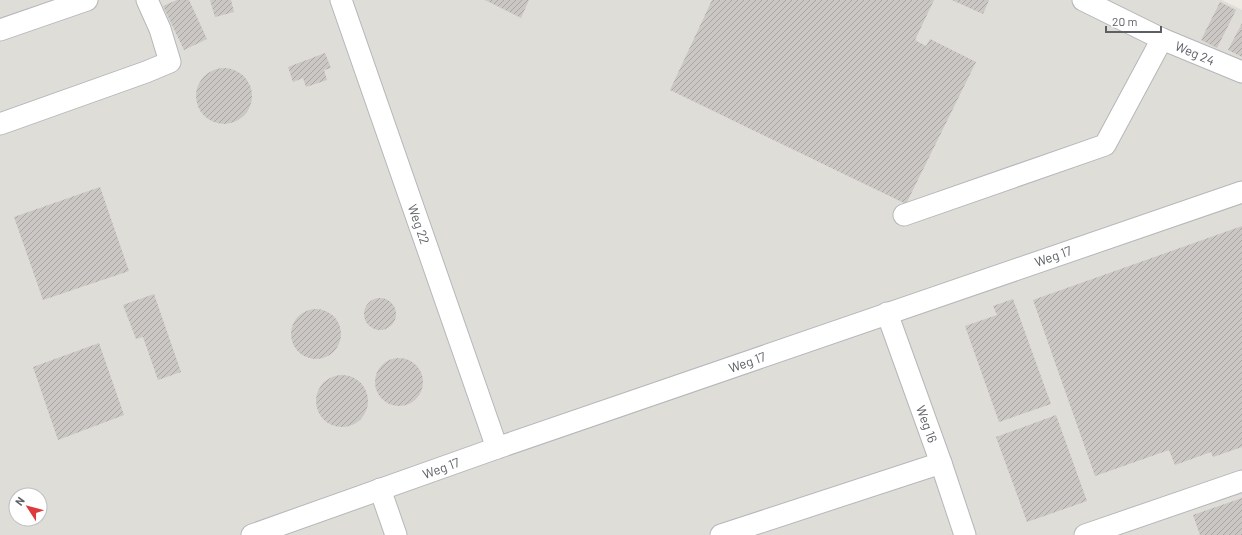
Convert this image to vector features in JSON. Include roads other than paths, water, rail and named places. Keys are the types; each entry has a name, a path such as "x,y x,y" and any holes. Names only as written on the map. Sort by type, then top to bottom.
{"lane":[{"path":"0,30 86,0"},
{"path":"0,124 170,62 160,29 147,0"},
{"name":"Weg 22","path":"341,0 497,448"},
{"name":"Weg 24","path":"1084,0 1162,39 1242,72"},
{"path":"904,215 1105,145 1162,39"},
{"name":"Weg 17","path":"252,535 497,448 1242,192"},
{"name":"Weg 16","path":"887,313 941,463 965,535"},
{"path":"721,535 941,463"},
{"path":"1086,535 1242,481"},
{"path":"380,489 396,535"}]}
